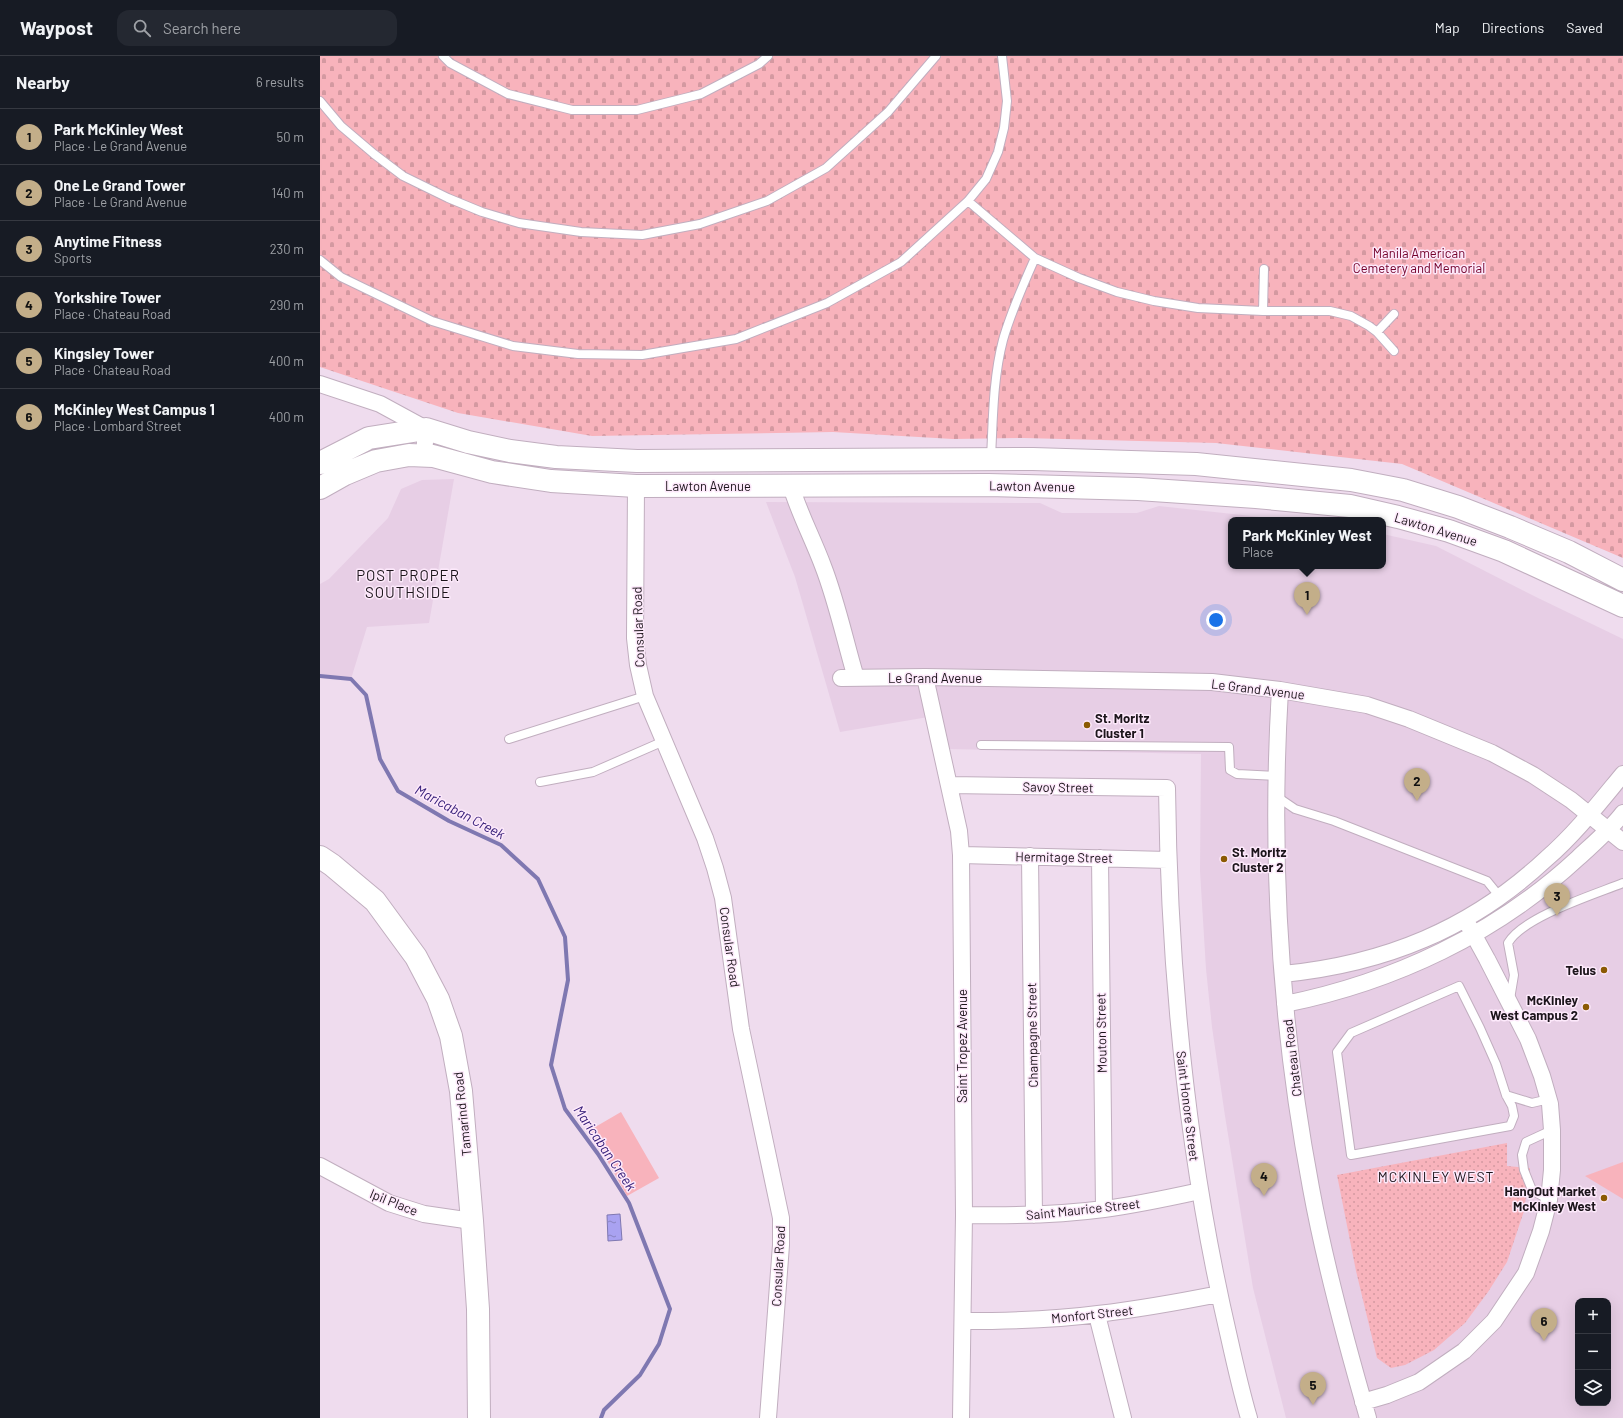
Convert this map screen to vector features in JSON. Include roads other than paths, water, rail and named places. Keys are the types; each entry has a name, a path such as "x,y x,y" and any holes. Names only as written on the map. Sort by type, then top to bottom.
{"main road":[{"name":"Lawton Avenue","path":"426,429 468,442 510,451 556,457 637,461 1040,460 1196,464 1351,480 1403,490 1458,507 1569,552 1623,580"},
{"path":"320,463 369,438 426,429"},
{"name":"Lawton Avenue","path":"320,488 345,474 376,461 410,455 424,455 448,459 492,472 551,481 636,486 988,485 1138,489 1256,497 1350,506 1398,517 1449,532 1504,551 1623,606"},
{"name":"Tamarind Road","path":"320,857 332,865 375,901 416,957 438,999 451,1036 461,1091 472,1221 478,1309 479,1418"}],"street":[{"path":"320,384 380,404 426,429 424,455"},
{"name":"Consular Road","path":"636,486 636,638 638,665 645,696 705,838 723,898 741,1029 781,1218 768,1418"},
{"name":"Le Grand Avenue","path":"791,486 831,587 848,678 925,677 1212,682 1280,690 1366,705 1409,719 1492,753 1533,775 1571,800 1623,842"},
{"name":"Saint Tropez Avenue","path":"925,677 959,831 961,855 964,1215 964,1321 961,1418"},
{"name":"Chateau Road","path":"1280,690 1276,776 1278,908 1285,1004 1297,1105 1311,1189 1332,1283 1368,1418"},
{"path":"1283,974 1351,964 1391,953 1429,938 1465,919 1522,881 1547,859 1623,774"},
{"name":"Savoy Street","path":"948,786 1167,788"},
{"name":"Saint Honore Street","path":"1167,788 1168,860 1172,943 1178,1026 1188,1109 1200,1191 1219,1294 1248,1418"},
{"path":"1285,1004 1314,998 1369,982 1423,961 1474,935 1535,894 1564,871 1623,813"},
{"name":"Hermitage Street","path":"961,855 1168,860"},
{"name":"Champagne Street","path":"1030,856 1034,1215"},
{"name":"Mouton Street","path":"1100,858 1104,1209"},
{"path":"1363,1402 1387,1395 1419,1382 1464,1351 1494,1321 1526,1273 1541,1231 1549,1200 1552,1170 1552,1130 1549,1099 1528,1039 1465,919"},
{"name":"Ipil Place","path":"320,1166 389,1203 424,1214 472,1221"},
{"name":"Saint Maurice Street","path":"964,1215 1034,1215 1104,1209 1152,1202 1200,1191"},
{"name":"Monfort Street","path":"964,1321 1053,1319 1158,1306 1219,1294"},
{"path":"1097,1314 1123,1418"}],"lane":[{"path":"443,56 450,63 508,94 572,110 637,110 701,94 759,64 768,56"},
{"path":"320,101 341,126 403,176 448,198 482,212 518,223 581,232 642,235 700,224 767,201 826,168 888,112 936,56"},
{"path":"320,260 341,277 432,321 513,346 578,354 642,355 736,339 827,303 901,262 968,201 986,178 998,152 1004,128 1007,101 1002,56"},
{"path":"968,201 1035,258 1079,278 1117,292 1154,301 1198,308 1263,311 1330,311 1351,316 1377,332 1394,351"},
{"path":"991,460 997,371 1003,342 1016,299 1035,258"},
{"path":"1263,311 1264,269"},
{"path":"1377,332 1394,314"},
{"path":"509,739 645,696"},
{"path":"540,782 593,772 664,741"},
{"path":"982,745 1229,747 1230,770 1237,774 1276,776"},
{"path":"1276,796 1294,809 1334,821 1487,881 1500,897"},
{"path":"1509,1002 1514,975 1508,943 1511,937 1536,919 1623,883"},
{"path":"1459,986 1496,1064 1506,1095 1512,1106 1514,1116 1510,1126 1351,1155 1337,1052 1351,1033 1459,986"},
{"path":"1506,1095 1532,1103 1549,1099"},
{"path":"1549,1200 1532,1190 1524,1170 1522,1155 1526,1142 1552,1130"}],"water":[{"path":"620,1214 622,1240 608,1241 607,1215"}],"waterway":[{"name":"Maricaban Creek","path":"320,676 351,679 366,695 380,759 398,791 449,821 501,845 538,879 565,937 568,980 551,1065 565,1109 598,1154 629,1203 670,1309 659,1344 640,1375 604,1410 601,1418"}],"place":[{"name":"Park McKinley West","path":"1307,615"},
{"name":"St. Moritz Cluster 1","path":"1087,725"},
{"name":"One Le Grand Tower","path":"1417,801"},
{"name":"St. Moritz Cluster 2","path":"1224,859"},
{"name":"Anytime Fitness","path":"1557,916"},
{"name":"Telus","path":"1604,970"},
{"name":"McKinley West Campus 2","path":"1586,1007"},
{"name":"Yorkshire Tower","path":"1264,1196"},
{"name":"HangOut Market McKinley West","path":"1604,1198"},
{"name":"McKinley West Campus 1","path":"1544,1341"},
{"name":"Kingsley Tower","path":"1313,1405"}],"district":[{"name":"POST PROPER SOUTHSIDE","path":"408,584"},
{"name":"MCKINLEY WEST","path":"1436,1177"}],"park label":[{"name":"Manila American Cemetery and Memorial","path":"1419,260"}]}
